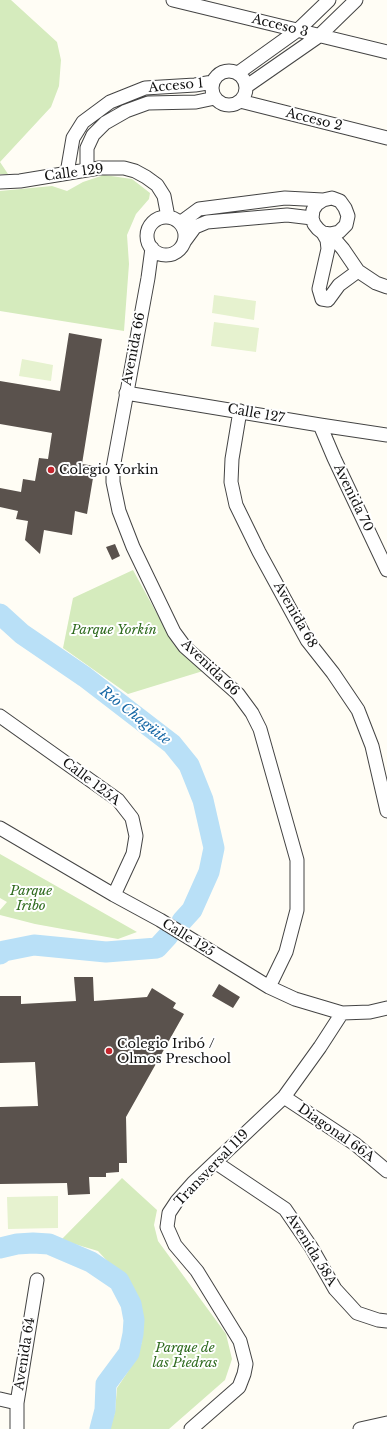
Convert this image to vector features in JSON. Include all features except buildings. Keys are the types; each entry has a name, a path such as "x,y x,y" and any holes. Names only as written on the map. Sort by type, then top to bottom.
{"street":[{"name":"Acceso 3","path":"173,0 387,52"},
{"path":"240,101 246,92 247,86 245,81 238,73 298,30 329,0"},
{"path":"247,86 319,36 356,0"},
{"name":"Acceso 1","path":"238,73 229,70 223,71 215,78 212,88 215,98 224,104 230,105 240,101"},
{"name":"Acceso 1","path":"67,173 73,138 83,122 110,102 145,88 195,85 213,82"},
{"name":"Acceso 1","path":"87,170 87,148 92,135 105,123 126,111 148,103 196,102 215,98"},
{"name":"Acceso 2","path":"240,101 387,138"},
{"name":"Calle 129","path":"0,182 20,181 99,168 124,168 135,171 157,185 164,196 174,220"},
{"path":"169,255 156,252 149,242 148,236 152,225 156,220 162,218 174,220 199,209 285,198 323,200 332,198 340,201 348,216 343,249"},
{"path":"323,200 317,204 313,210 312,218 314,224 343,249 358,271 376,283 387,287"},
{"path":"148,278 169,255 178,250 195,227 207,222 287,215 312,218"},
{"path":"174,220 184,232 184,242"},
{"path":"327,234 339,232 346,225"},
{"path":"327,234 328,249 319,289 322,299 328,300 339,285 358,271"},
{"name":"Avenida 66","path":"152,248 148,278 113,468 113,482 119,511 137,557 174,632 186,646 238,694 252,713 260,729 297,860 297,910 286,952 269,987"},
{"name":"Calle 127","path":"126,393 387,435"},
{"name":"Avenida 68","path":"240,411 232,459 231,482 236,505 259,552 307,640 333,673 358,710 372,746 387,811"},
{"name":"Avenida 70","path":"320,425 387,570"},
{"name":"Calle 125A","path":"0,716 118,800 132,818 136,836 133,854 114,895"},
{"name":"Calle 125","path":"0,828 114,895 160,920 269,987 295,999 342,1013 370,1012 387,1008"},
{"name":"Transversal 119","path":"191,1429 239,1387 246,1364 240,1341 197,1271 176,1245 167,1227 169,1213 177,1201 215,1162 284,1096 320,1048 342,1013"},
{"name":"Diagonal 66A","path":"284,1096 355,1144 387,1171"},
{"name":"Avenida 58A","path":"215,1162 285,1209 311,1247 335,1289 357,1313 378,1320 387,1321"},
{"name":"Avenida 64","path":"17,1429 17,1403 37,1280"},
{"path":"0,1399 17,1403"},
{"path":"360,1429 387,1424"}],"green space":[{"path":"0,0 11,0 57,42 61,60 59,86 51,107 0,162"},
{"path":"0,162 8,174 0,174"},
{"path":"104,175 132,179 150,193 149,199 136,214 127,235 129,264 124,331 0,311 0,191 52,186 67,191 83,182"},
{"path":"214,295 256,301 254,320 212,313"},
{"path":"214,322 259,328 256,352 211,346"},
{"path":"22,359 53,365 51,381 19,376"},
{"name":"Parque Yorkín","path":"133,570 174,645 203,671 128,694 63,648 73,598"},
{"name":"Parque Iribo","path":"0,854 137,932 118,939 35,924 0,915 0,910 7,902 0,898"},
{"name":"Parque de las Piedras","path":"122,1178 157,1210 154,1225 158,1241 226,1334 232,1359 225,1380 169,1429 110,1429 115,1412 117,1388 131,1367 142,1342 141,1313 121,1276 98,1251 61,1240"},
{"path":"58,1196 58,1228 8,1229 7,1197"}],"waterway":[{"name":"Río Chagüite","path":"0,614 22,634 85,677 172,744 189,765 203,800 214,848 209,872 192,910 182,921"},
{"name":"Río Chagüite","path":"0,954 4,951 34,945 106,952 157,948 168,936"},
{"name":"Río Chagüite","path":"0,1248 17,1244 49,1244 91,1262 119,1281 131,1304 134,1320 133,1334 129,1353 106,1384 105,1410 100,1429"}],"place":[{"name":"Colegio Yorkin","path":"51,470"},
{"name":"Colegio Iribó / Olmos Preschool","path":"109,1051"}]}
